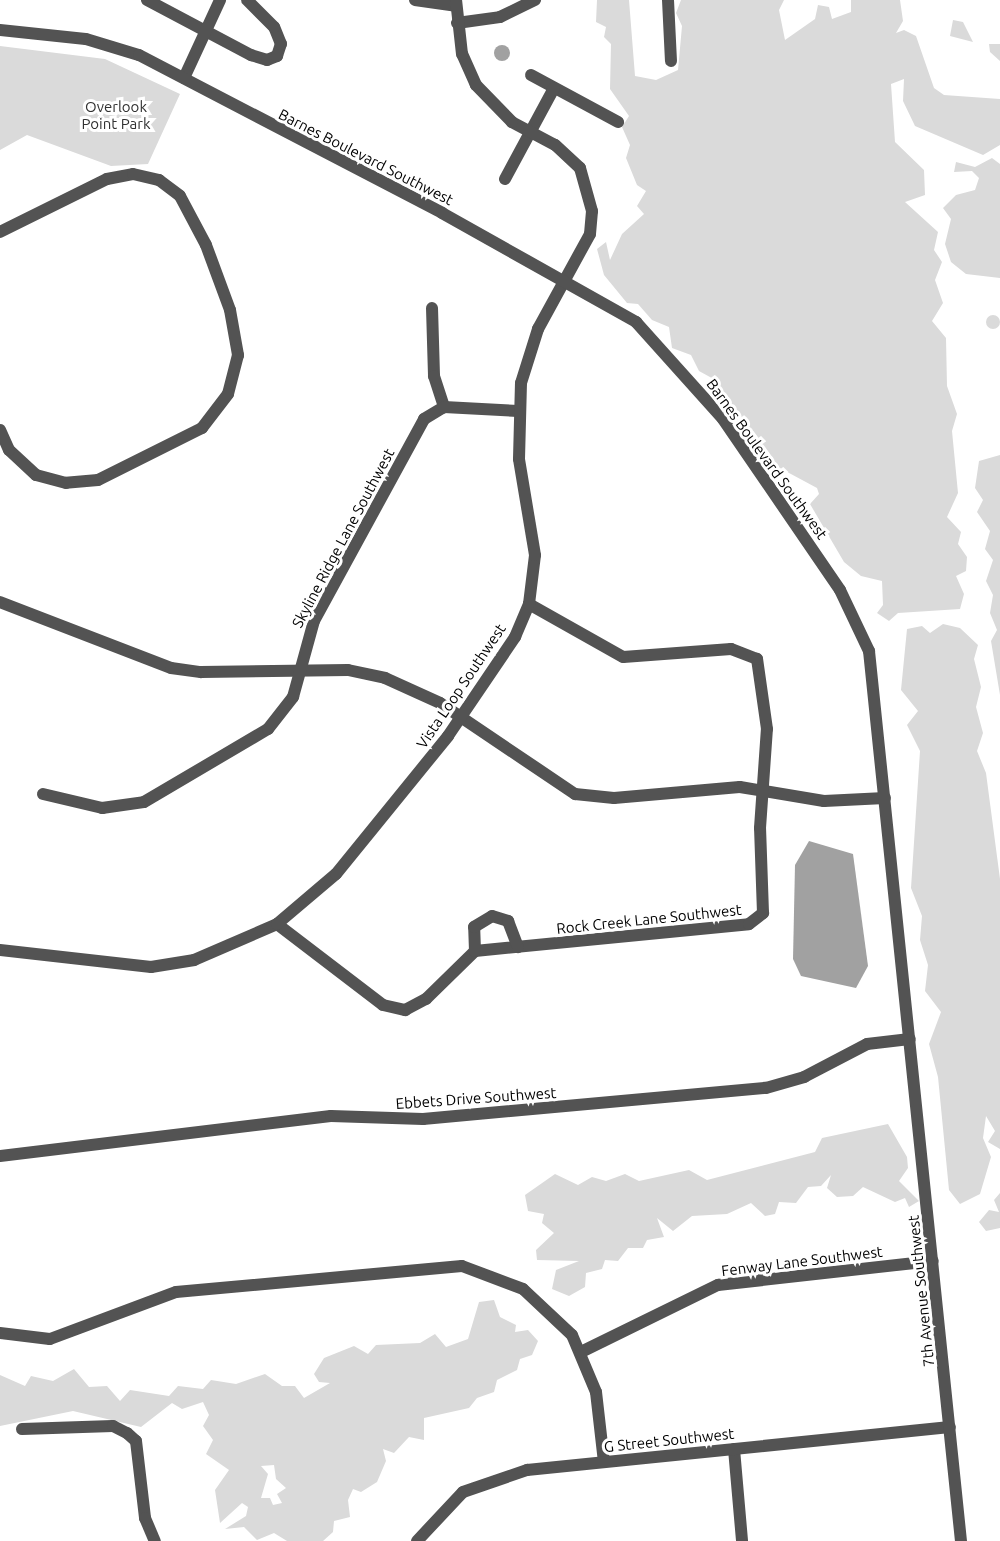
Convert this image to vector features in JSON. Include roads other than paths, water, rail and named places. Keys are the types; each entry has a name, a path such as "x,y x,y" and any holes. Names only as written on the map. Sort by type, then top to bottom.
{"street":[{"path":"147,0 207,33 267,60 277,56 281,44 274,27 247,0"},
{"path":"184,78 207,33 220,0"},
{"path":"415,0 456,3"},
{"path":"457,23 500,17 535,0"},
{"path":"668,0 671,61"},
{"name":"Vista Loop Southwest","path":"0,950 151,967 194,960 277,924 336,874 461,718 515,637 530,604 535,532 519,459 518,411 527,356 593,223 585,178 555,145 496,109 476,85 457,23 456,3"},
{"name":"Barnes Boulevard Southwest","path":"0,30 86,39 139,55 564,280 636,321 686,372 840,590 869,651 910,1039"},
{"path":"531,75 618,122"},
{"path":"505,179 554,88"},
{"path":"0,232 107,179 133,174 159,180 180,196 206,245 230,310 238,355 228,394 202,428 98,480 66,483 36,475 9,450 0,430"},
{"path":"432,308 434,376 444,407 518,411"},
{"name":"Skyline Ridge Lane Southwest","path":"43,794 84,806 120,807 166,792 268,729 293,697 314,621 377,510 410,439 444,407"},
{"path":"0,602 171,668 348,670 385,678 461,718 575,794 614,798 763,789 824,801 885,798"},
{"path":"530,604 623,657 731,649 757,659 767,729 763,789"},
{"name":"Rock Creek Lane Southwest","path":"475,951 758,919 765,904 760,828 763,789"},
{"path":"277,924 393,1010 417,1006 475,951 474,927 492,916 508,921 518,947"},
{"name":"Ebbets Drive Southwest","path":"0,1156 331,1116 423,1119 766,1088 804,1077 867,1044 910,1039"},
{"name":"7th Avenue Southwest","path":"910,1039 962,1541"},
{"name":"Fenway Lane Southwest","path":"581,1352 718,1285 933,1261"},
{"path":"0,1333 50,1339 176,1292 440,1265 487,1272 524,1288 559,1319 581,1352 596,1392 604,1462"},
{"path":"22,1429 113,1426 127,1433 136,1441 145,1518 155,1541"},
{"name":"G Street Southwest","path":"417,1541 443,1507 486,1480 604,1462 950,1427"},
{"path":"734,1449 742,1541"}],"park label":[{"name":"Overlook Point Park","path":"116,114"}]}
